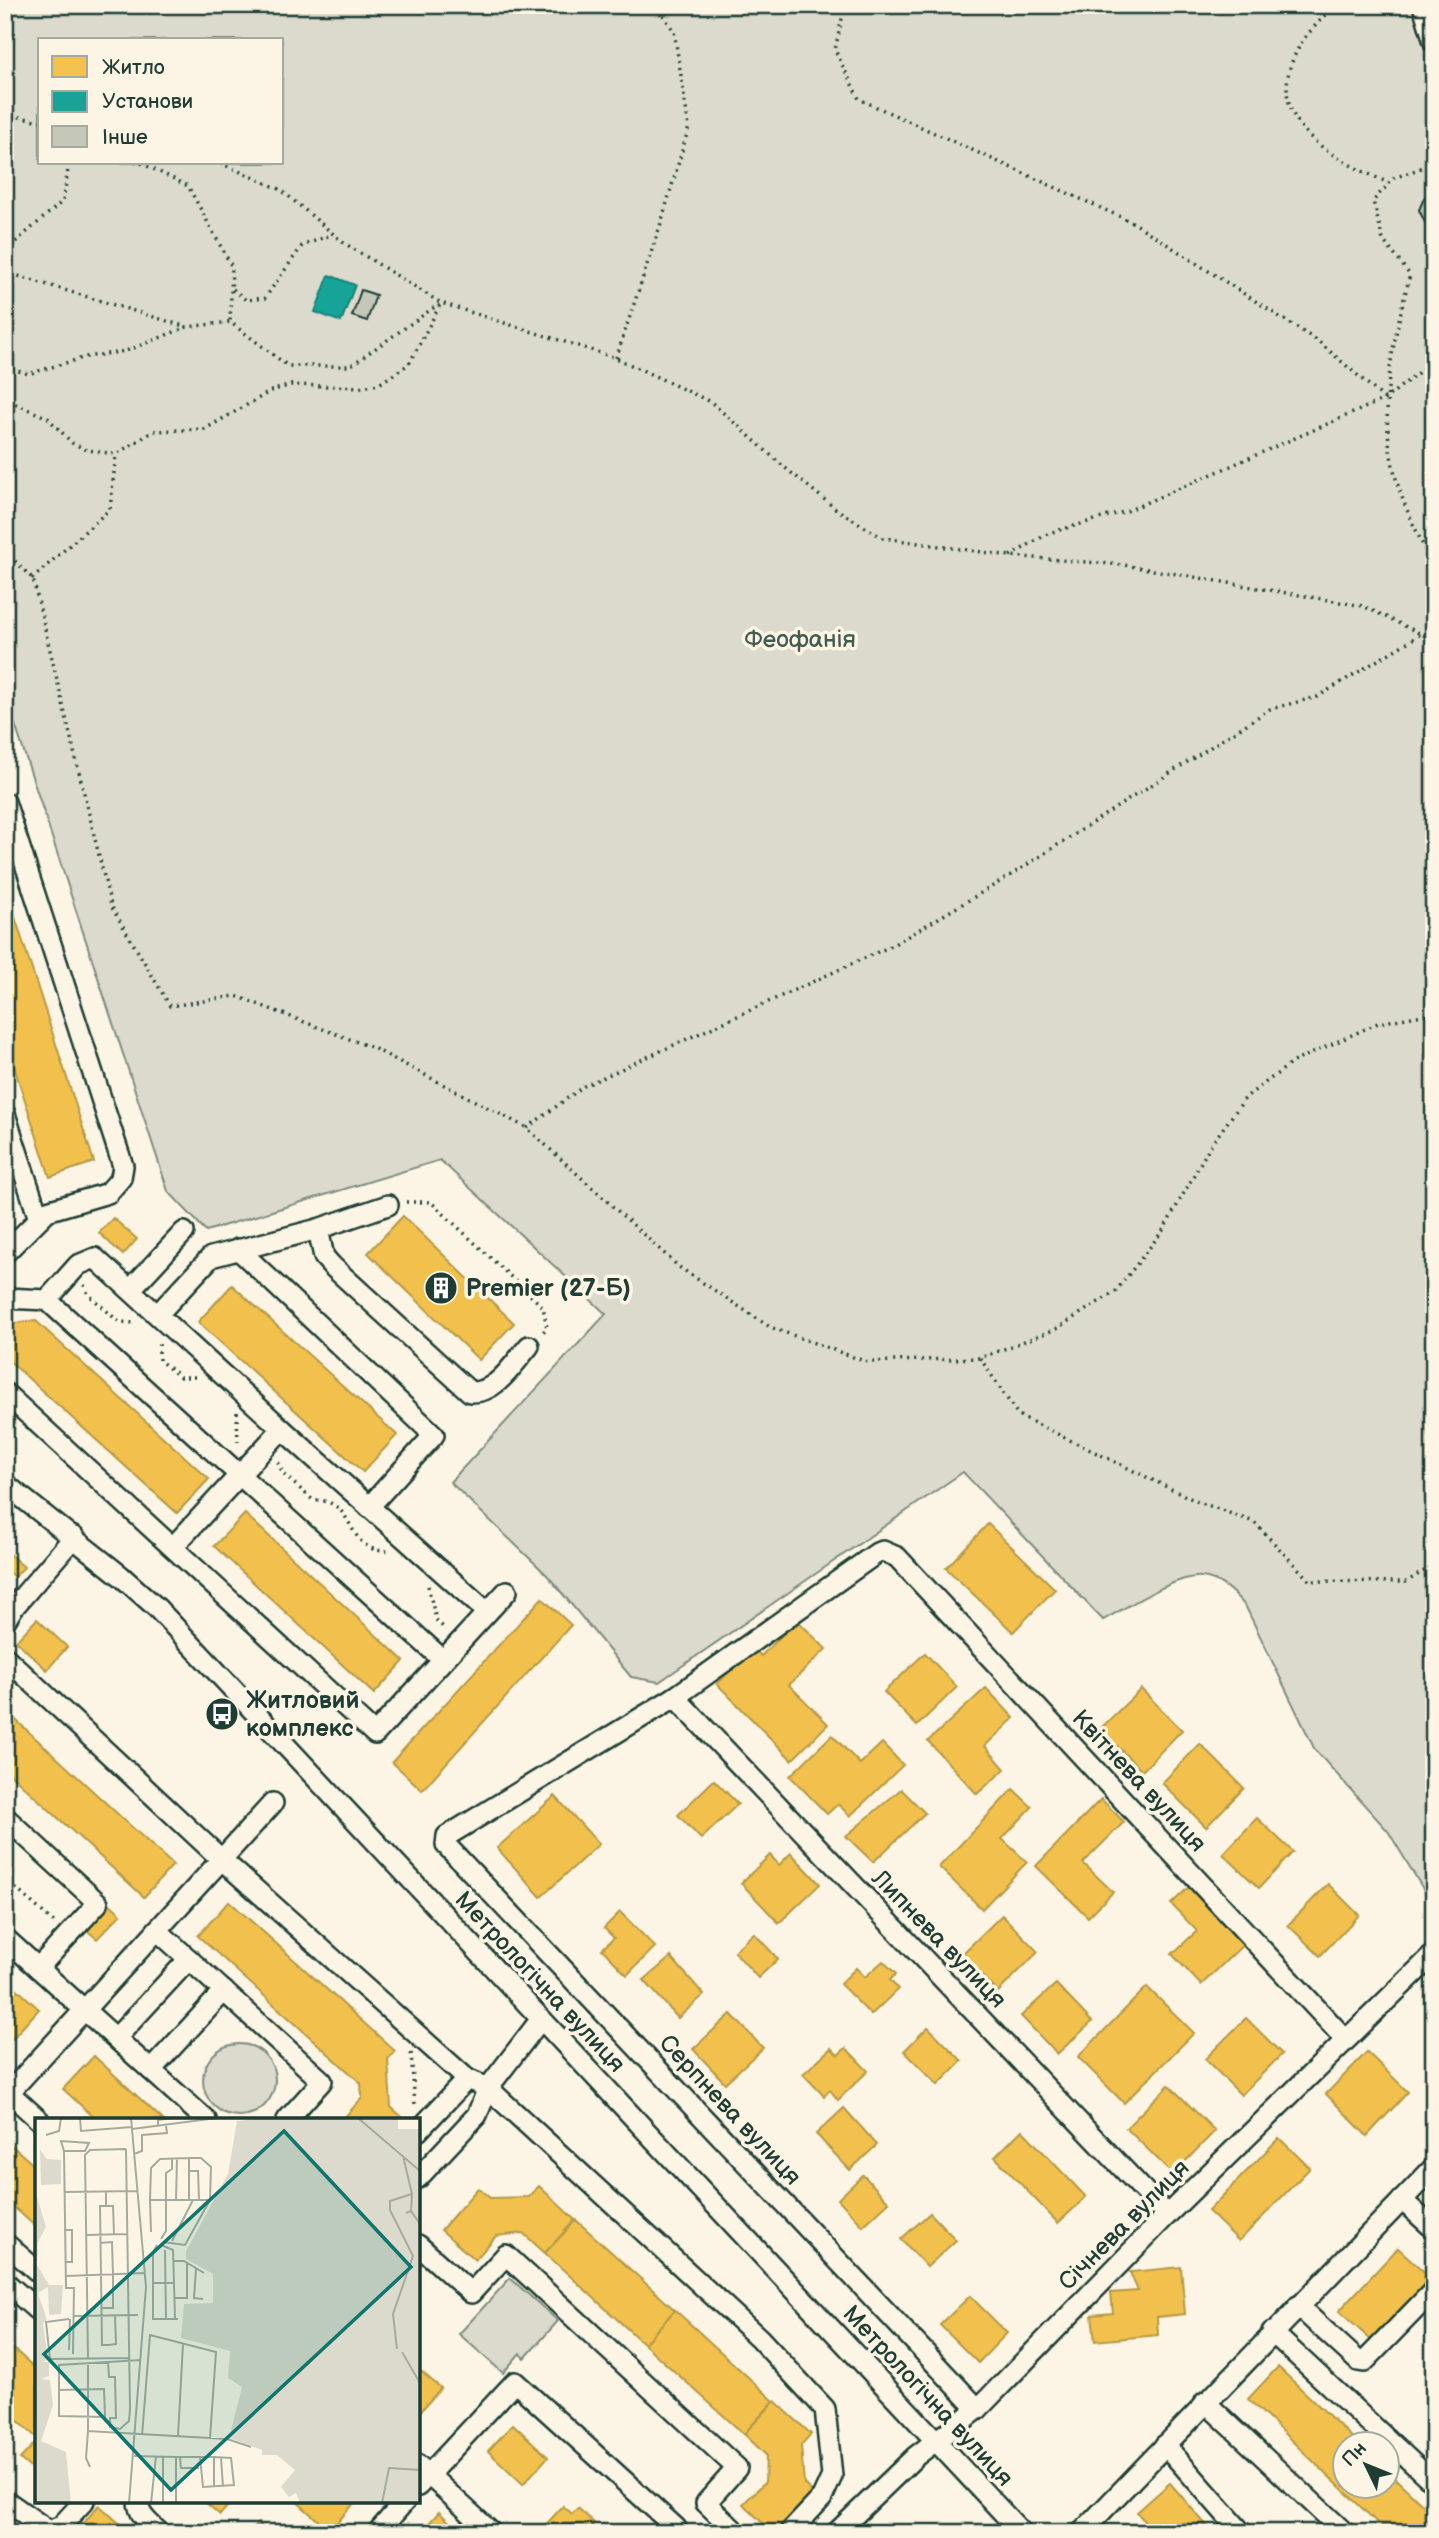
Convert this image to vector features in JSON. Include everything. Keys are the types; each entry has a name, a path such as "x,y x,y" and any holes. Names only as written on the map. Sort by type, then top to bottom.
{"street":[{"path":"1423,5 1434,42"},
{"path":"5,802 123,1166 121,1178 108,1193 38,1216 5,1253"},
{"path":"5,1114 38,1216"},
{"path":"158,1314 211,1257 318,1229 388,1205"},
{"path":"318,1229 324,1257 332,1266 470,1392 483,1393 494,1385 529,1346"},
{"path":"131,1289 184,1232"},
{"path":"238,1249 434,1434 369,1507"},
{"path":"47,1300 86,1259 95,1258 104,1264 282,1429 487,1612"},
{"path":"5,1298 47,1300 443,1660"},
{"path":"5,1393 375,1734 507,1591"},
{"path":"173,1547 282,1429"},
{"name":"Метрологічна вулиця","path":"5,1484 156,1608 1022,2533"},
{"path":"5,1621 13,1608 74,1538"},
{"name":"Квітнева вулиця","path":"675,1697 877,1553 883,1551 897,1557 1345,2039"},
{"path":"5,1657 221,1858 467,2079 488,2088 760,2338 825,2409 832,2476 822,2498 789,2533"},
{"name":"Серпнева вулиця","path":"675,1697 447,1836 446,1845 978,2409"},
{"name":"Липнева вулиця","path":"675,1697 1167,2215"},
{"path":"37,2118 7,2093 273,1803"},
{"path":"5,1817 98,1903 38,1968"},
{"path":"157,1930 322,2081 289,2118"},
{"path":"5,1938 204,2118"},
{"name":"Січнева вулиця","path":"836,2533 916,2456 978,2409 1167,2215 1434,1954"},
{"path":"116,2038 189,1959"},
{"path":"151,2070 224,1991"},
{"path":"420,2176 477,2115 488,2088 541,2019"},
{"path":"420,2121 467,2079"},
{"path":"1081,2533 1434,2167"},
{"path":"1402,2200 1434,2229"},
{"path":"5,2243 35,2270"},
{"path":"420,2247 471,2292 506,2255 737,2468 706,2503 737,2533"},
{"path":"5,2282 35,2309"},
{"path":"1298,2306 1358,2361 1364,2362 1434,2290"},
{"path":"1272,2332 1434,2483"},
{"path":"492,2533 422,2475 515,2382 676,2528 672,2533"},
{"path":"1205,2402 1345,2533"},
{"path":"1165,2445 1242,2533"},
{"path":"5,2500 49,2531 61,2526 82,2503"},
{"path":"138,2503 145,2520 160,2533"},
{"path":"377,2533 403,2503"}],"path":[{"path":"616,358 661,223 689,127 674,31 656,5"},
{"path":"845,5 835,50 859,99 1134,223 1319,342 1385,399"},
{"path":"1335,5 1300,44 1284,84 1300,129 1348,165 1389,183"},
{"path":"5,114 38,121"},
{"path":"5,251 63,201 69,164"},
{"path":"143,164 188,186 232,267 230,322"},
{"path":"222,164 280,189 333,234 441,303 616,358 711,401 783,466 836,509 883,538 1010,556 1124,565 1363,607 1434,640"},
{"path":"1434,172 1424,167 1394,178 1373,201 1383,240 1410,275 1392,342 1385,399 1394,472 1434,570"},
{"path":"233,289 246,300 265,298 302,246 333,234"},
{"path":"5,272 187,327"},
{"path":"5,367 28,374 49,370 86,358 125,351 187,327 230,322 288,366 350,366 441,303"},
{"path":"5,394 16,404 48,418 72,443 87,450 116,454 154,431 205,429 271,391 291,385 362,387 379,384 410,364 441,303"},
{"path":"1010,556 1049,533 1127,511 1385,399 1434,360"},
{"path":"32,579 110,509 116,454"},
{"path":"5,551 32,579 111,906 170,1006 236,996 373,1048 527,1128 679,1267 770,1327 867,1362 980,1359 1056,1329 1116,1291 1164,1229 1210,1146 1246,1097 1293,1062 1378,1023 1434,1013"},
{"path":"527,1128 584,1086 891,946 1003,880 1270,709 1317,696 1421,634"},
{"path":"388,1205 411,1201 431,1202 543,1307 547,1328 529,1346"},
{"path":"82,1282 88,1294 119,1322 139,1323"},
{"path":"159,1339 159,1360 180,1377 197,1377 207,1382"},
{"path":"980,1359 1018,1415 1196,1501 1254,1521 1310,1580 1406,1582 1434,1565"},
{"path":"237,1405 238,1445"},
{"path":"275,1454 283,1474 313,1500 327,1500 346,1515 353,1534 374,1551 394,1551"},
{"path":"425,1578 436,1620 459,1643"},
{"path":"5,1879 68,1935"},
{"path":"411,2046 417,2118"}],"green space":[{"name":"Феофанія","path":"5,5 1434,5 1434,1907 1388,1831 1315,1750 1246,1607 1232,1592 1209,1578 1192,1577 1166,1586 1103,1620 963,1472 659,1682 631,1677 548,1576 450,1482 606,1314 440,1160 206,1231 168,1191 5,694"},
{"path":"239,2044 259,2050 269,2060 275,2080 269,2100 259,2110 239,2116 219,2110 209,2100 203,2080 209,2060 219,2050"},
{"path":"510,2278 558,2321 525,2358 520,2353 503,2373 459,2334"}],"building: Житло":[{"path":"5,886 94,1162 50,1177 5,1039"},
{"name":"Premier (27-Б)","path":"403,1216 514,1323 479,1360 368,1253"},
{"path":"113,1218 137,1239 123,1255 99,1233"},
{"path":"232,1285 397,1435 363,1472 198,1322"},
{"path":"36,1321 209,1479 177,1513 5,1357 5,1324"},
{"path":"245,1514 404,1661 374,1694 214,1546"},
{"path":"988,1524 1055,1589 1013,1632 946,1568"},
{"path":"9,1554 24,1567 14,1577 5,1569 5,1558"},
{"path":"542,1598 571,1625 422,1790 392,1762"},
{"path":"37,1619 67,1647 47,1670 16,1641"},
{"path":"797,1620 826,1649 789,1685 828,1724 792,1760 717,1684 753,1648 761,1656"},
{"path":"925,1653 957,1687 917,1726 884,1692"},
{"path":"986,1688 1014,1718 985,1746 1005,1769 977,1794 928,1741"},
{"path":"1141,1689 1182,1730 1142,1771 1100,1729"},
{"path":"5,1710 173,1865 144,1897 5,1769"},
{"path":"832,1735 860,1764 882,1743 903,1765 850,1816 838,1804 827,1814 790,1776"},
{"path":"1200,1744 1244,1788 1206,1827 1162,1783"},
{"path":"714,1780 738,1804 701,1839 678,1815"},
{"path":"901,1789 925,1813 873,1862 846,1836"},
{"path":"1013,1789 1032,1807 1002,1839 1027,1862 982,1909 939,1867"},
{"path":"555,1796 599,1844 541,1897 497,1848"},
{"path":"1101,1799 1124,1822 1083,1863 1113,1892 1088,1917 1036,1866"},
{"path":"1257,1818 1293,1852 1259,1888 1223,1854"},
{"path":"791,1853 820,1884 779,1923 741,1883 770,1855 779,1865"},
{"path":"1192,1884 1247,1941 1201,1985 1172,1954 1197,1931 1171,1904"},
{"path":"1328,1884 1359,1915 1320,1956 1288,1925"},
{"path":"229,1901 395,2051 388,2059 391,2107 401,2118 344,2118 362,2098 361,2083 198,1936"},
{"path":"108,1902 121,1914 97,1939 84,1928"},
{"path":"620,1912 655,1947 627,1975 602,1949 614,1938 604,1928"},
{"path":"1002,1915 1038,1952 998,1992 961,1955"},
{"path":"754,1933 778,1959 758,1978 734,1951"},
{"path":"671,1957 704,1995 678,2018 644,1980"},
{"path":"883,1961 896,1974 890,1980 898,1989 871,2015 840,1984 856,1968 865,1977"},
{"path":"5,1978 39,2009 12,2039 5,2033"},
{"path":"1056,1984 1092,2022 1057,2054 1021,2016"},
{"path":"1147,1987 1194,2033 1124,2103 1078,2057"},
{"path":"731,2014 763,2048 725,2083 693,2049"},
{"path":"1246,2018 1282,2054 1241,2095 1205,2059"},
{"path":"928,2027 962,2061 938,2085 904,2051"},
{"path":"831,2048 838,2055 846,2048 868,2071 838,2100 830,2090 824,2096 803,2074"},
{"path":"1367,2052 1408,2092 1367,2136 1326,2094"},
{"path":"94,2056 161,2118 95,2118 63,2089"},
{"path":"1169,2085 1215,2131 1173,2174 1126,2128"},
{"path":"844,2108 877,2145 850,2170 816,2134"},
{"path":"1022,2130 1086,2197 1058,2223 995,2157"},
{"path":"1279,2138 1310,2168 1239,2241 1208,2211"},
{"path":"10,2144 35,2166 35,2226 5,2199 5,2150"},
{"path":"863,2175 889,2202 863,2226 838,2199"},
{"path":"539,2186 575,2220 545,2253 523,2233 496,2236 475,2260 441,2230 478,2188 490,2198 529,2197"},
{"path":"930,2213 956,2240 927,2267 901,2239"},
{"path":"576,2220 675,2310 644,2344 545,2253"},
{"path":"1398,2248 1432,2279 1373,2342 1339,2311"},
{"path":"1181,2267 1185,2314 1157,2317 1158,2335 1095,2341 1092,2315 1113,2313 1111,2293 1138,2291 1130,2272"},
{"path":"970,2296 1007,2333 978,2363 940,2325"},
{"path":"675,2310 774,2401 744,2434 644,2344"},
{"path":"5,2341 35,2368 35,2436 5,2409"},
{"path":"1278,2367 1344,2430 1330,2430 1330,2477 1248,2399"},
{"path":"420,2371 441,2388 420,2412"},
{"path":"775,2401 811,2434 801,2445 804,2484 815,2495 779,2533 773,2533 743,2504 765,2482 766,2455 744,2434"},
{"path":"513,2424 548,2457 523,2484 488,2451"},
{"path":"35,2443 35,2472 20,2459"},
{"path":"1170,2483 1213,2533 1154,2533 1137,2512"},
{"path":"1400,2483 1434,2515 1434,2533 1388,2533 1354,2500 1400,2500"},
{"path":"206,2503 230,2503 220,2515"},
{"path":"298,2503 354,2503 330,2531"},
{"path":"99,2505 130,2533 75,2533"},
{"path":"563,2506 572,2514 578,2508 594,2523 586,2533 540,2531"},
{"path":"439,2512 461,2533 420,2533"},
{"path":"258,2523 268,2533 249,2533"}],"building: Установи":[{"path":"329,275 355,285 341,322 315,312"}],"building: Інше":[{"path":"1434,192 1434,241 1419,210 1424,198"},
{"path":"361,290 376,295 367,321 352,316"}],"place":[{"name":"Premier (27-Б)","path":"441,1288"},
{"name":"Житловий комплекс","path":"222,1714"}]}
